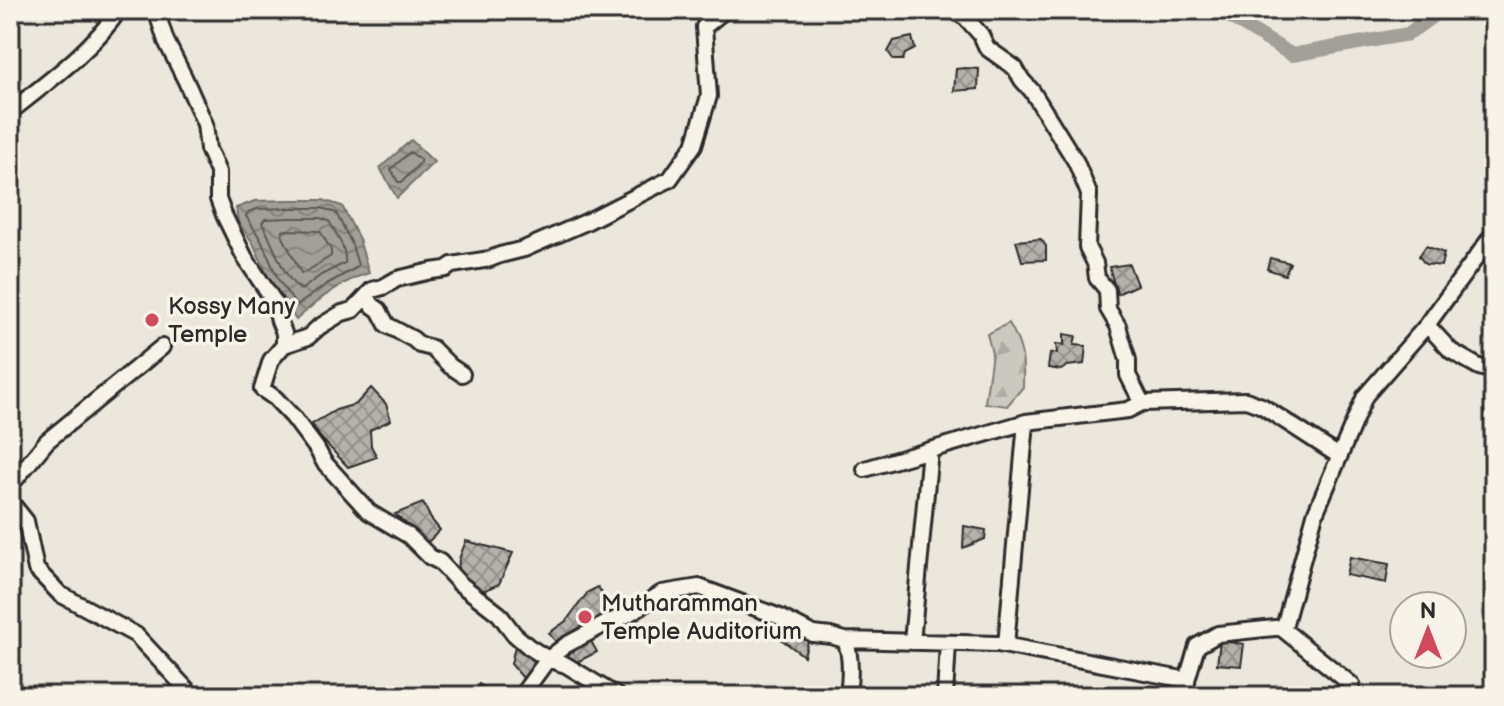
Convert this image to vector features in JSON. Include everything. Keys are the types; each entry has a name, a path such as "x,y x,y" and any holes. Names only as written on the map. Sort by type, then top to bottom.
{"street":[{"path":"10,112 68,66 107,28 119,10"},
{"path":"156,10 166,41 205,124 208,149 218,172 221,207 245,258 275,303 284,333 284,345"},
{"path":"610,694 566,665 548,659 529,647 499,614 459,583 440,562 430,557 409,536 369,512 324,462 293,417 262,389 271,360 284,345 308,337 342,313 353,310 372,290 397,279 524,249 586,222 670,179 694,145 709,96 704,27 725,10"},
{"path":"953,10 966,18 981,35 987,48 1015,68 1076,162 1089,194 1087,247 1095,263 1097,278 1107,290 1108,309 1118,326 1128,360 1128,375 1142,403"},
{"path":"1187,696 1187,680 1197,646 1218,634 1284,627 1315,514 1365,396 1427,325 1494,233"},
{"path":"367,296 387,325 420,345 432,348 462,374"},
{"path":"1427,325 1451,351 1479,367 1494,371"},
{"path":"10,486 47,441 162,347"},
{"path":"865,469 1026,422 1128,410 1142,403 1246,400 1262,406 1339,456"},
{"path":"1006,645 1026,422"},
{"path":"912,642 930,450"},
{"path":"10,501 26,521 36,569 60,594 136,635 193,696"},
{"path":"521,696 548,659 566,645 625,616 662,593 699,587 780,617 813,634 845,640 1006,645 1187,680"},
{"path":"1280,627 1352,685 1349,696"},
{"path":"845,640 849,664 848,696"},
{"path":"945,696 948,643"}],"green space":[{"path":"1009,323 1022,354 1023,387 1007,406 985,403 992,353 987,334"}],"water":[{"path":"411,140 434,162 397,198 380,168"},
{"path":"323,200 342,206 359,239 369,273 330,292 296,320 271,283 253,243 238,222 236,208 255,201"}],"building":[{"path":"912,37 915,49 905,54 903,60 894,60 888,52 894,41"},
{"path":"956,69 979,69 978,89 954,91"},
{"path":"1041,239 1046,246 1046,260 1022,261 1016,241"},
{"path":"1426,246 1444,253 1441,266 1425,264 1419,256"},
{"path":"1270,258 1290,263 1285,275 1267,269"},
{"path":"1129,264 1137,285 1117,294 1109,267"},
{"path":"1064,334 1076,336 1074,345 1086,346 1084,364 1061,370 1048,368 1050,354 1057,353 1056,344 1064,345"},
{"path":"371,388 386,404 391,420 370,430 371,446 377,457 348,467 312,424 336,410 356,404"},
{"path":"423,503 440,530 427,543 395,514"},
{"path":"964,526 986,530 985,539 963,548"},
{"path":"466,541 513,553 499,584 483,591 458,572"},
{"path":"1350,557 1389,564 1386,583 1346,575"},
{"name":"Mutharamman Temple Auditorium","path":"598,587 607,601 608,614 556,642 549,633 566,621 588,592"},
{"path":"785,626 808,641 804,656 770,631"},
{"path":"587,634 597,652 577,662 556,653"},
{"path":"1220,641 1244,644 1241,666 1217,664"},
{"path":"515,646 536,659 529,685 511,664"},
{"path":"479,684 485,688 494,696 475,696"}],"waterway":[{"path":"1219,10 1292,55 1408,34 1441,10"}],"place":[{"name":"Kossy Many Temple","path":"152,320"},
{"name":"Mutharamman Temple Auditorium","path":"585,617"}]}
